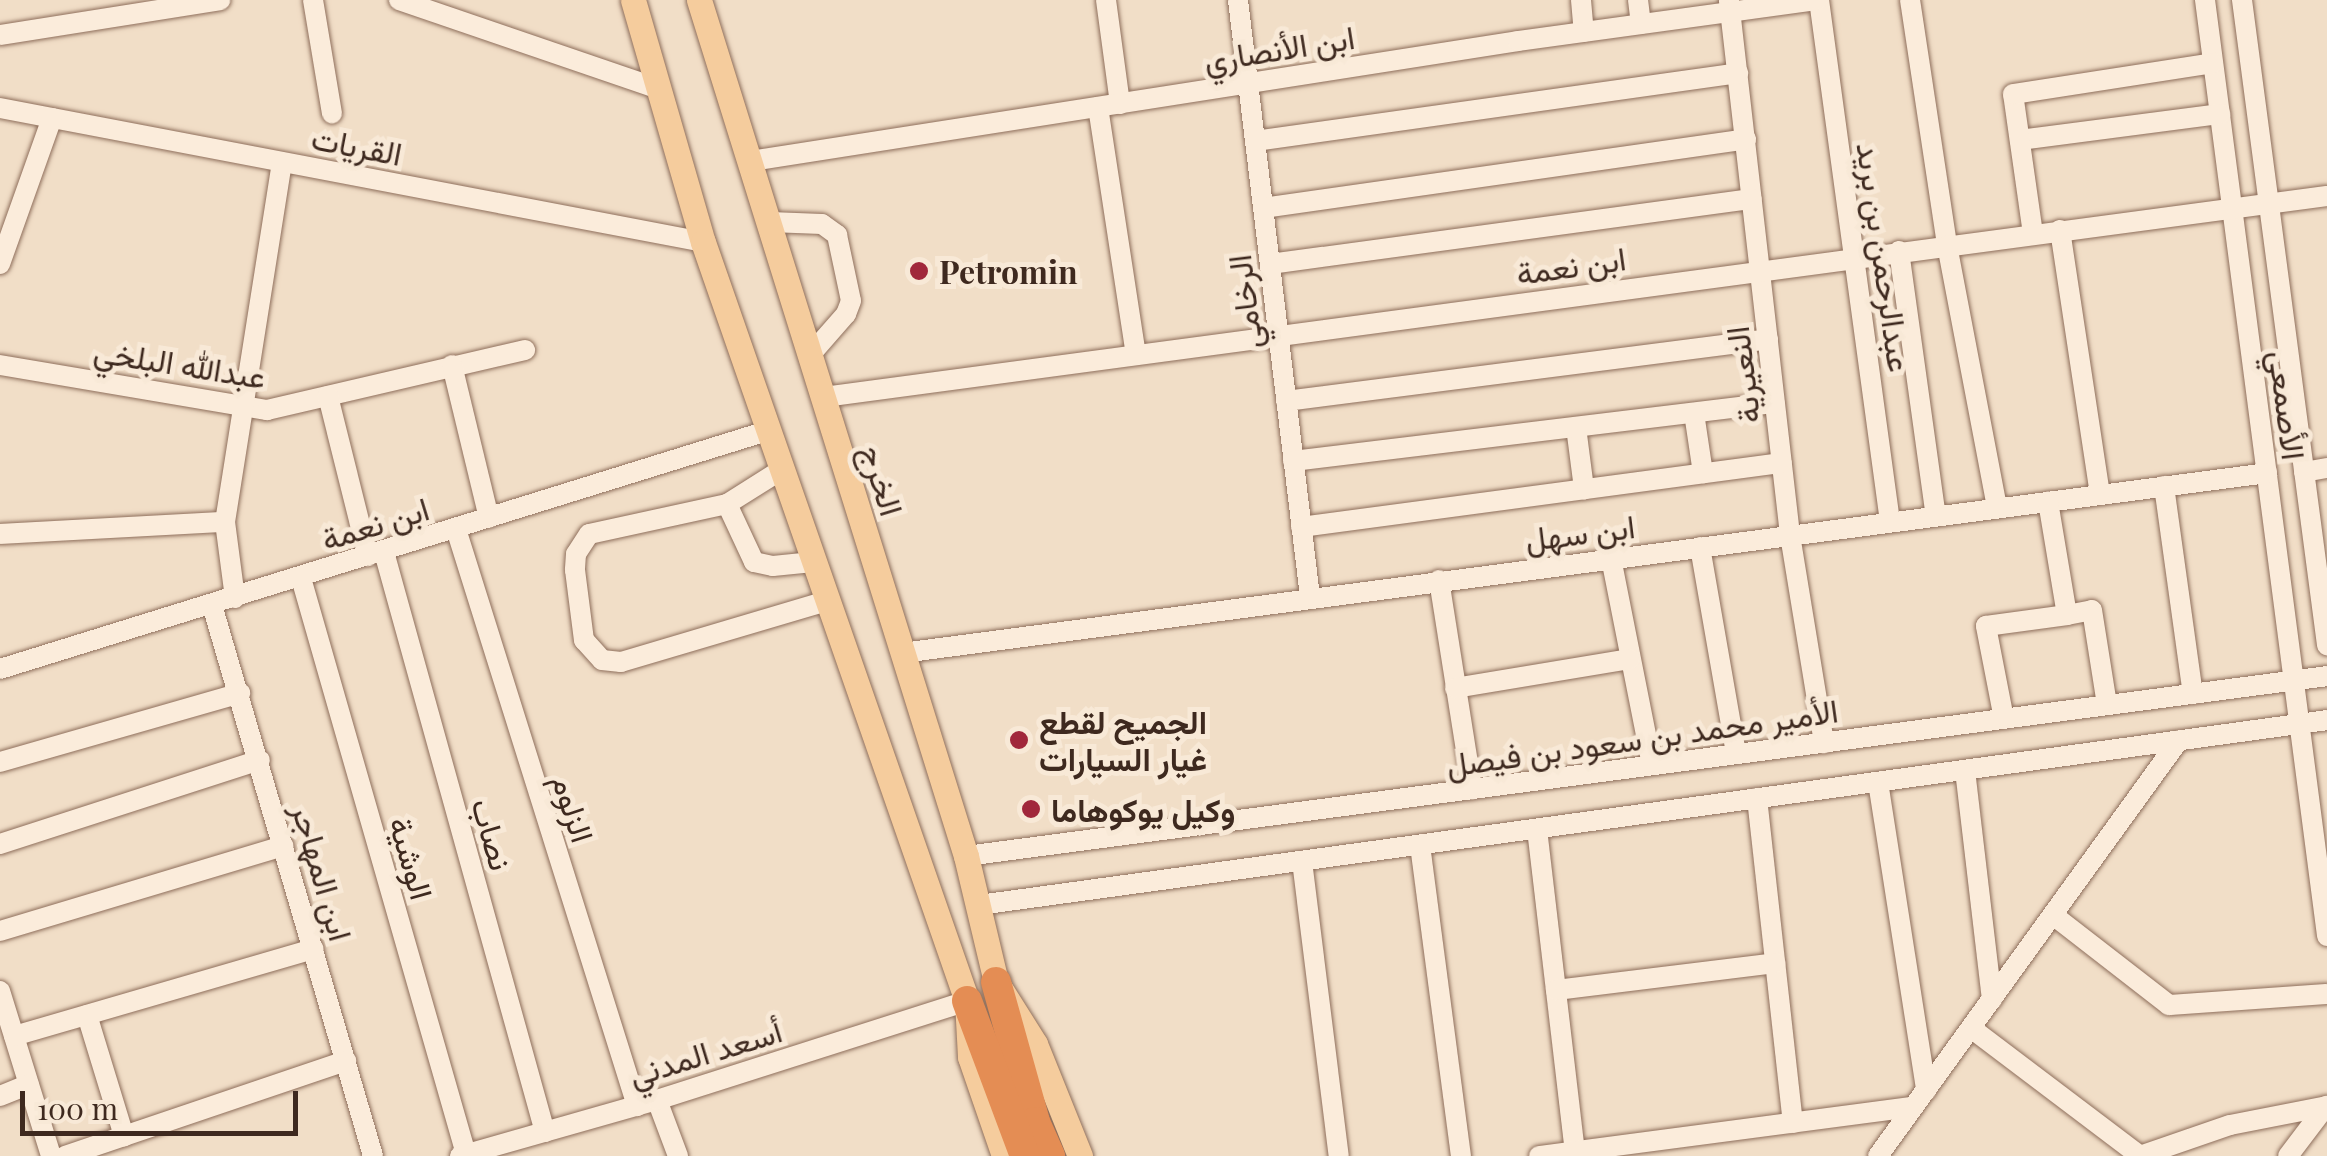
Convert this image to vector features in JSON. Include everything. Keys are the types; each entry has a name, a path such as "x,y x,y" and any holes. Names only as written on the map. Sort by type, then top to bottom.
{"highway":[{"path":"996,982 1025,1135"},
{"path":"967,1000 1025,1135 1050,1156"}],"main road":[{"path":"633,0 703,242 967,1000 970,1058 1004,1156"},
{"name":"الخرج","path":"699,0 966,856 996,982"},
{"path":"996,982 1035,1044 1080,1156"}],"street":[{"path":"0,35 220,0"},
{"path":"313,0 332,113"},
{"path":"399,0 659,89"},
{"path":"1106,0 1120,104"},
{"name":"الرخامي","path":"1238,0 1310,598"},
{"path":"1581,0 1584,32"},
{"path":"1638,0 1641,24"},
{"name":"ابن الأنصاري","path":"751,161 1641,24 1730,6 1818,0"},
{"name":"عبدالرحمن بن بريد","path":"1818,0 1890,522"},
{"path":"1910,0 1947,245 1997,508"},
{"name":"الأصمعي","path":"2205,0 2327,936"},
{"name":"الأصمعي","path":"2242,0 2327,645"},
{"name":"النعيرية","path":"1730,6 1790,535 1824,743"},
{"path":"2033,234 2013,94 2213,63"},
{"path":"1255,141 1738,73"},
{"path":"1098,107 1136,355"},
{"name":"القريات","path":"0,108 703,242"},
{"path":"2020,140 2220,114"},
{"path":"0,264 52,118"},
{"path":"1263,208 1746,138"},
{"path":"234,598 224,522 282,162"},
{"name":"ابن نعمة","path":"824,396 2327,196"},
{"path":"1270,264 1752,199"},
{"path":"770,222 822,224 838,235 850,301 846,314 811,354"},
{"path":"2060,230 2100,494"},
{"path":"1899,251 1936,516"},
{"path":"1286,401 1768,339"},
{"name":"عبدالله البلخي","path":"0,365 267,410 525,350"},
{"path":"452,365 489,518"},
{"name":"نصاب","path":"328,396 545,1132"},
{"path":"1293,461 1776,403"},
{"path":"1694,413 1703,473"},
{"path":"1576,428 1584,489"},
{"name":"ابن نعمة","path":"0,669 767,431"},
{"path":"1301,527 1782,463"},
{"path":"2304,472 2327,468"},
{"path":"780,470 727,504 658,522 603,530 582,542 576,554 576,602 584,640 594,655 614,662 633,660 827,601"},
{"name":"ابن سهل","path":"902,654 2266,473"},
{"path":"2164,486 2193,694"},
{"path":"2048,502 2068,615"},
{"path":"727,504 754,562 773,566 813,562"},
{"path":"0,534 224,522"},
{"name":"الزلوم","path":"456,529 647,1103 678,1156"},
{"path":"1700,547 1736,754"},
{"path":"1611,558 1652,765"},
{"name":"الوشية","path":"301,578 463,1155"},
{"path":"1439,580 1472,789"},
{"name":"ابن المهاجر","path":"212,605 374,1156"},
{"path":"2004,719 1986,626 2092,610 2107,706"},
{"path":"1455,688 1630,659"},
{"name":"الأمير محمد بن سعود بن فيصل","path":"966,856 2327,676"},
{"path":"0,762 240,693"},
{"path":"980,906 2327,720"},
{"path":"1878,1156 2179,740"},
{"path":"0,844 260,760"},
{"path":"1965,770 1992,999"},
{"path":"1878,782 1920,1099"},
{"path":"1757,798 1793,1123"},
{"path":"1537,828 1574,1151"},
{"path":"1420,845 1461,1156"},
{"path":"0,931 284,846"},
{"path":"1302,861 1339,1156"},
{"path":"2053,916 2168,1005 2327,994"},
{"path":"14,1036 314,950"},
{"path":"1556,990 1775,964"},
{"path":"1,998 51,1156"},
{"name":"أسعد المدني","path":"463,1155 647,1103 967,1000"},
{"path":"87,1015 124,1136"},
{"path":"1971,1028 2140,1156 2230,1125 2327,1106"},
{"path":"65,1156 346,1061"},
{"path":"0,1096 28,1084"},
{"path":"1538,1156 1703,1146 1793,1123 1920,1099"},
{"path":"2288,1156 2327,1106"}],"place":[{"name":"Petromin","path":"919,271"},
{"name":"الجميح لقطع غيار السيارات","path":"1019,740"},
{"name":"وكيل يوكوهاما","path":"1031,809"}]}
